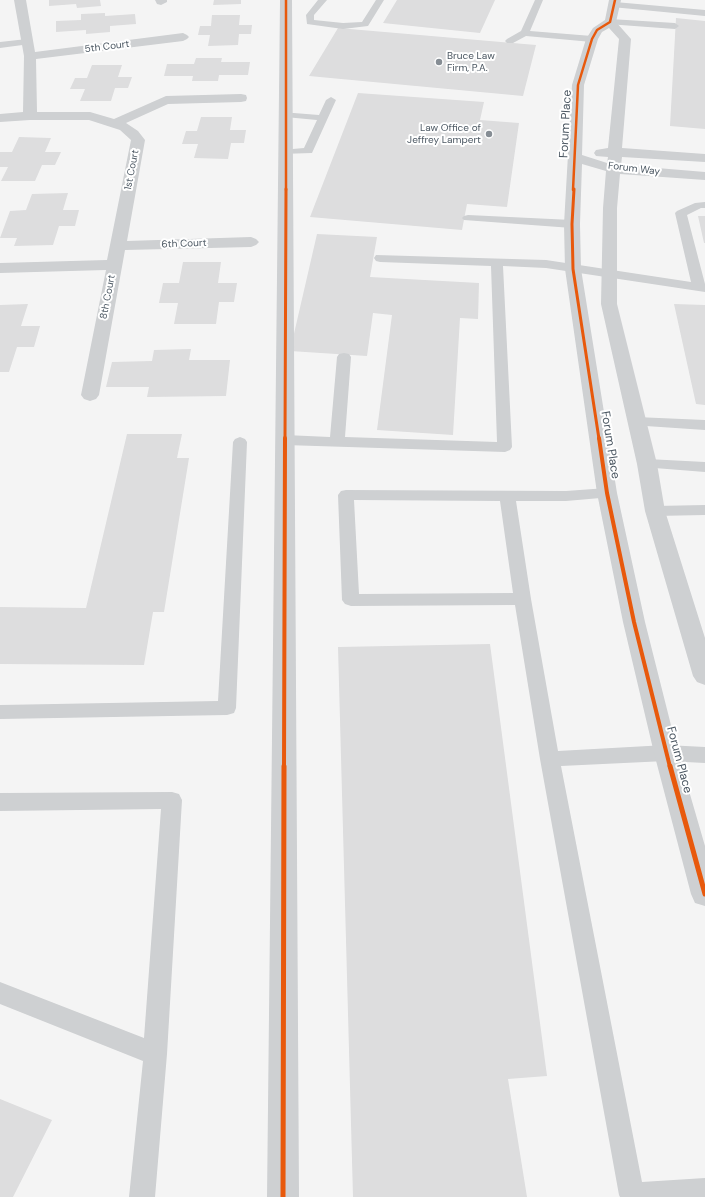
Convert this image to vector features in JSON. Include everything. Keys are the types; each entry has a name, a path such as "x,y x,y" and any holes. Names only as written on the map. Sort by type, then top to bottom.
{"street":[{"path":"20,0 30,56 30,116"},
{"path":"283,1197 286,0"},
{"path":"614,9 625,39 610,208 608,275 609,304 647,464 655,511 705,676"},
{"name":"Forum Place","path":"614,9 597,30 592,39 578,85 572,224 573,269 607,493 634,622 666,753 705,894"},
{"name":"5th Court","path":"30,56 183,38"},
{"path":"115,122 166,100 240,98"},
{"name":"1st Court","path":"0,118 30,116 90,116 115,122 133,134 138,140 114,265"},
{"name":"Forum Way","path":"575,157 615,152 705,158"},
{"name":"Forum Way","path":"575,157 613,169 705,176"},
{"name":"6th Court","path":"118,246 251,242"},
{"name":"8th Court","path":"0,268 114,265 90,395"}],"lane":[{"path":"323,0 310,15 310,22 343,26 365,24 380,0"},
{"path":"525,33 539,0"},
{"path":"614,9 705,13"},
{"path":"614,9 675,26"},
{"path":"510,41 525,33 592,39"},
{"path":"0,45 27,42"},
{"path":"285,152 308,151 331,100"},
{"path":"285,114 323,118"},
{"path":"380,258 546,264 608,275 702,288 681,213 699,205 705,205"},
{"path":"468,218 572,224"},
{"path":"285,440 505,448 496,262"},
{"path":"336,442 344,357"},
{"path":"636,422 705,425"},
{"path":"0,712 227,708 240,442"},
{"path":"647,464 705,467"},
{"path":"522,599 351,600 346,495 566,496 607,493"},
{"path":"507,496 522,599 550,759 632,1195 705,1191"},
{"path":"655,511 705,510"},
{"path":"550,759 666,753 705,755"},
{"path":"0,802 172,800 155,1054 142,1197"},
{"path":"0,993 155,1054"}],"building":[{"path":"49,0 100,0 101,6 77,8 76,4 49,6"},
{"path":"214,0 241,0 241,4 213,5"},
{"path":"397,0 495,0 480,33 383,23"},
{"path":"105,13 105,16 135,14 136,24 110,26 110,32 86,34 86,30 56,32 56,21 81,20 81,14"},
{"path":"212,15 240,15 239,25 252,25 251,34 239,34 238,45 208,46 210,35 198,35 200,26 211,26"},
{"path":"676,18 705,21 705,129 670,126"},
{"path":"338,28 536,45 523,96 309,76"},
{"path":"196,58 222,58 221,62 250,62 248,75 219,75 218,81 192,81 193,76 164,76 167,64 194,64"},
{"path":"92,65 122,65 118,77 132,77 128,88 115,88 111,101 80,101 85,89 70,89 75,78 87,78"},
{"path":"358,93 484,102 480,120 519,123 507,207 467,204 462,230 310,217"},
{"path":"201,117 232,117 230,130 246,130 244,143 231,143 228,159 194,158 198,144 182,144 186,131 197,131"},
{"path":"19,137 51,138 45,152 61,152 55,165 42,165 35,181 1,181 8,167 0,167 0,152 12,152"},
{"path":"68,193 63,210 79,210 75,226 59,226 53,245 14,246 17,238 0,238 10,211 26,210 32,194"},
{"path":"698,216 705,216 705,243 704,243"},
{"path":"317,234 377,237 370,277 479,283 478,319 460,318 453,435 377,430 392,315 373,313 367,356 290,351"},
{"path":"183,262 221,262 218,283 237,283 234,302 219,302 216,324 174,324 178,303 159,303 163,283 179,283"},
{"path":"28,304 21,326 40,326 34,347 17,347 9,372 0,372 0,305"},
{"path":"674,304 705,305 705,405 696,404"},
{"path":"191,349 189,360 230,360 226,396 147,397 149,387 106,387 112,362 152,361 154,350"},
{"path":"127,434 182,434 177,458 189,458 164,612 153,612 144,665 0,664 0,607 86,608"},
{"path":"490,644 547,1076 508,1079 527,1197 353,1197 338,647"},
{"path":"0,1099 52,1120 13,1197 0,1197"}],"cycle path":[{"path":"283,1197 286,0"},
{"path":"615,0 610,22 597,30 592,39 578,85 572,224 573,269 607,493 634,622 666,753 705,894"}],"place":[{"name":"Bruce Law Firm, P.A.","path":"439,62"},
{"name":"Law Office of Jeffrey Lampert","path":"489,134"}]}
